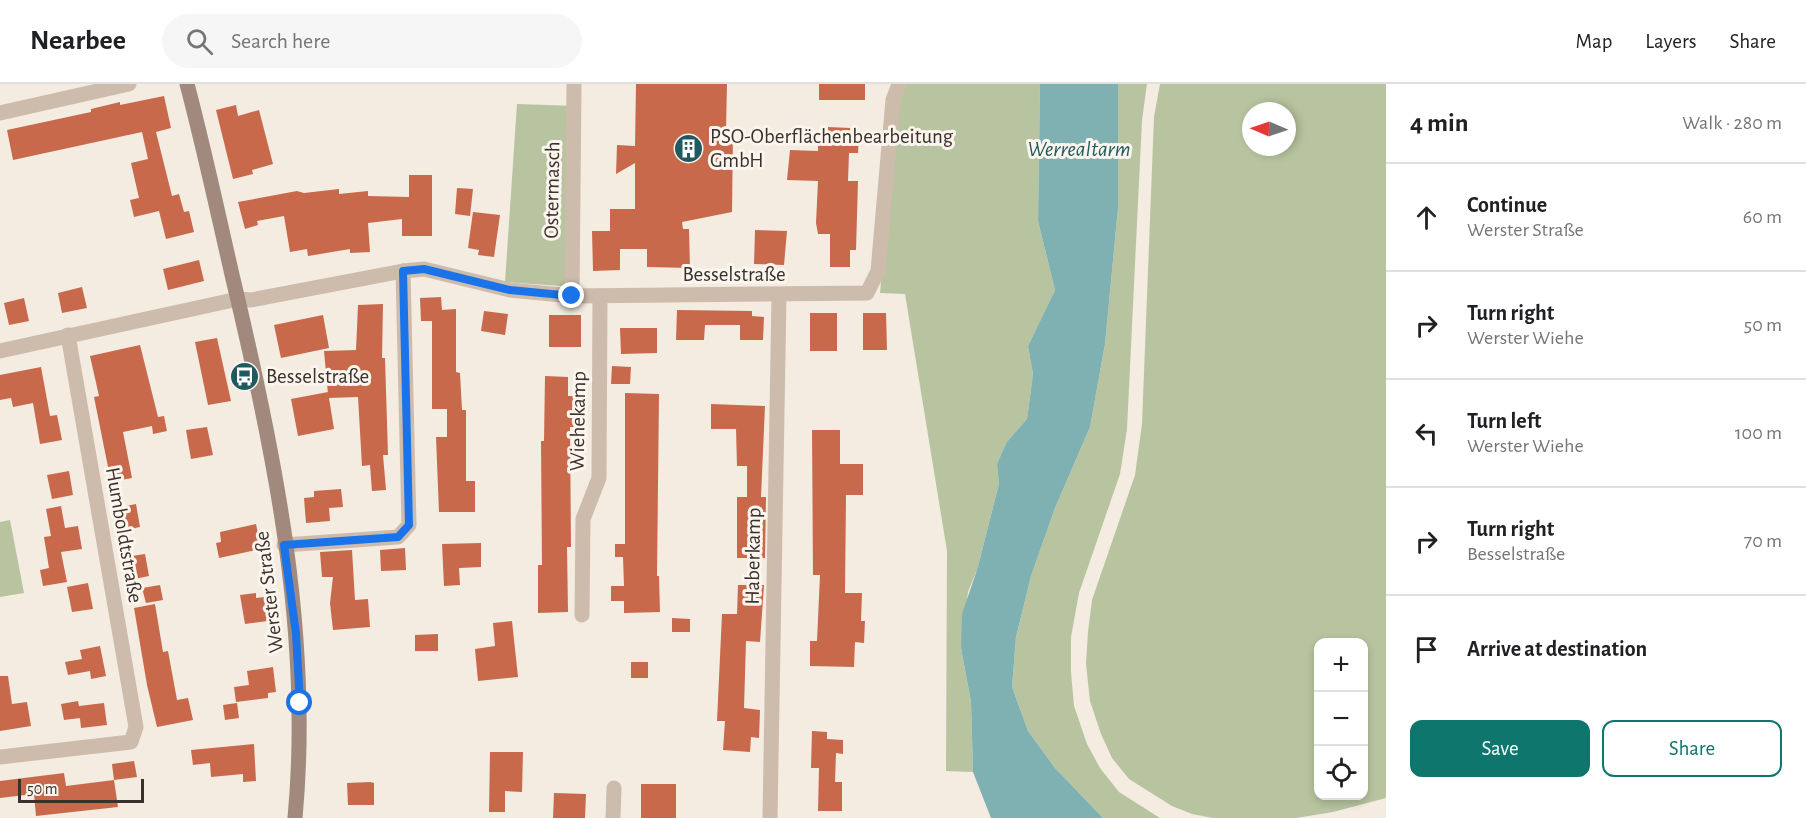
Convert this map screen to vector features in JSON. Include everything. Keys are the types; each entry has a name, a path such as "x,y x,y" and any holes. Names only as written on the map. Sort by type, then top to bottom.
{"main road":[{"name":"Werster Straße","path":"186,84 238,299 274,467 299,670 301,748 295,818"}],"street":[{"path":"0,113 129,84"},
{"name":"Ostermasch","path":"572,296 574,84"},
{"name":"Besselstraße","path":"0,351 238,299 260,298 424,269 510,290 572,296 867,293 878,271 893,100 899,84"},
{"path":"284,545 398,537 409,525 403,271"},
{"name":"Haberkamp","path":"770,818 779,295"},
{"name":"Wiehekamp","path":"582,615 583,519 599,478 600,296"},
{"name":"Humboldtstraße","path":"0,757 131,742 136,727 68,335"},
{"path":"613,818 614,788"}],"green space":[{"path":"903,84 1040,84 1038,221 1055,290 1028,346 1033,374 1027,419 1006,443 997,464 999,484 977,570 968,592 961,648 971,702 973,772 946,771 947,551 905,294 880,293 898,100"},
{"path":"1118,84 1147,84 1142,120 1127,429 1120,474 1079,593 1071,637 1071,672 1074,706 1087,744 1100,768 1119,792 1160,818 1103,818 1055,768 1028,731 1012,687 1016,637 1031,576 1055,508 1090,427 1105,344 1118,208"},
{"path":"1160,84 1386,84 1386,798 1333,812 1296,818 1213,818 1192,814 1172,806 1129,779 1112,758 1090,701 1086,664 1088,632 1092,600 1135,475 1142,424 1154,117"},
{"path":"517,104 576,106 574,287 505,282"},
{"path":"10,520 24,593 0,597 0,522"}],"water":[{"name":"Werrealtarm","path":"1040,84 1118,84 1118,208 1105,344 1090,427 1055,508 1031,576 1016,637 1012,687 1028,731 1055,768 1103,818 991,818 973,772 971,702 961,648 962,614 977,570 999,484 997,464 1006,443 1027,419 1033,374 1028,346 1055,290 1038,221"}],"building":[{"path":"636,84 727,84 726,130 733,130 732,212 682,222 683,229 689,229 690,268 647,267 647,249 620,249 620,270 593,271 592,231 610,231 610,209 635,209 635,163 616,174 617,145 635,146"},
{"path":"819,84 865,84 865,100 819,100"},
{"path":"164,96 171,128 156,132 172,196 179,194 184,212 189,211 194,232 166,239 159,211 134,217 130,200 139,198 131,163 148,159 142,132 13,160 7,130 91,112 91,109 120,102 120,105"},
{"path":"236,105 238,116 259,110 273,164 252,170 253,174 233,179 216,110"},
{"path":"828,127 850,128 850,131 859,132 858,153 849,153 848,181 858,181 856,250 850,250 850,267 830,267 830,234 818,234 816,223 818,181 787,180 790,150 818,151 818,141 828,141"},
{"path":"409,175 432,175 432,236 402,236 402,219 368,223 370,252 350,253 350,249 308,256 307,249 290,252 284,216 257,221 258,225 245,229 238,202 297,191 304,193 339,189 339,194 368,191 368,196 409,197"},
{"path":"457,188 473,189 470,216 455,214"},
{"path":"473,212 500,215 494,257 478,255 479,250 468,248"},
{"path":"755,230 787,231 784,265 754,264"},
{"path":"199,260 204,281 168,290 163,269"},
{"path":"82,287 87,308 62,313 58,293"},
{"path":"441,297 442,310 456,309 456,372 460,373 462,410 466,410 466,481 475,481 475,512 439,512 436,437 447,437 447,409 432,409 432,321 421,321 420,298"},
{"path":"24,298 29,321 9,325 4,303"},
{"path":"383,304 382,358 385,358 388,455 383,455 386,490 372,491 370,465 362,466 358,397 329,398 334,429 298,436 291,399 328,392 324,351 356,350 358,305"},
{"path":"677,310 752,311 752,316 764,317 763,340 740,340 740,325 705,325 704,340 676,340"},
{"path":"484,311 508,314 505,335 481,331"},
{"path":"810,313 837,313 837,351 810,351"},
{"path":"863,313 886,313 887,350 863,350"},
{"path":"323,315 329,348 281,358 274,325"},
{"path":"549,315 581,315 581,347 549,347"},
{"path":"620,328 657,328 657,353 621,354"},
{"path":"217,338 231,401 208,405 195,342"},
{"path":"140,345 158,417 164,416 167,431 153,434 152,426 123,432 132,478 111,482 94,397 99,396 90,356"},
{"path":"612,366 631,367 630,384 611,384"},
{"path":"41,367 50,416 57,415 62,440 40,444 33,403 13,407 11,398 0,400 0,375"},
{"path":"545,376 568,377 568,396 582,396 582,427 570,427 571,547 567,547 568,612 538,613 538,565 542,565 541,441 544,441"},
{"path":"625,393 659,394 657,576 659,576 660,612 624,613 624,601 611,601 611,586 624,586 623,557 615,557 615,544 625,544"},
{"path":"711,404 765,406 761,497 766,497 765,558 737,558 737,497 747,497 747,466 737,466 736,429 711,429"},
{"path":"207,427 213,455 191,459 186,430"},
{"path":"812,430 840,430 840,464 863,464 863,495 846,495 845,593 862,593 861,621 865,621 864,643 855,642 854,667 810,666 810,641 817,641 820,575 813,575"},
{"path":"69,471 73,495 52,499 47,475"},
{"path":"341,489 343,507 329,508 330,521 306,523 304,498 314,497 314,491"},
{"path":"136,504 140,527 120,531 116,508"},
{"path":"61,506 65,528 78,526 82,549 61,552 67,582 43,586 40,570 49,568 44,537 51,536 46,509"},
{"path":"256,524 261,549 219,558 216,543 221,542 220,532"},
{"path":"481,543 481,567 459,568 460,585 444,586 442,544"},
{"path":"405,548 406,570 381,571 380,550"},
{"path":"352,550 355,600 368,599 370,627 333,630 330,603 333,577 322,577 320,552"},
{"path":"145,554 149,576 129,580 125,557"},
{"path":"88,583 93,609 72,612 67,587"},
{"path":"160,585 163,600 146,603 142,588"},
{"path":"738,585 764,585 760,642 746,641 744,708 760,710 759,738 751,737 750,752 723,750 725,721 717,721 722,614 737,614"},
{"path":"256,593 256,598 265,597 268,621 245,624 240,595"},
{"path":"155,604 163,652 168,651 177,700 188,698 193,720 157,727 147,685 134,608"},
{"path":"672,618 690,619 690,632 672,632"},
{"path":"512,621 518,677 478,681 475,649 495,646 493,623"},
{"path":"438,634 438,651 415,651 415,635"},
{"path":"100,646 106,676 91,679 90,671 68,675 65,662 82,659 80,650"},
{"path":"631,662 648,662 648,678 631,678"},
{"path":"273,667 276,692 268,693 268,698 236,702 234,687 249,685 247,671"},
{"path":"0,676 8,676 12,704 27,702 31,726 0,731"},
{"path":"78,701 79,706 104,703 107,725 81,728 80,718 64,720 61,704"},
{"path":"237,703 239,718 225,720 223,705"},
{"path":"812,731 827,732 827,739 843,740 843,754 836,753 835,782 842,782 842,811 818,811 819,768 811,768"},
{"path":"254,744 256,781 243,782 243,774 211,777 210,763 193,765 191,750"},
{"path":"490,752 523,752 522,792 505,791 505,812 489,812"},
{"path":"134,761 137,777 114,780 112,764"},
{"path":"64,773 66,786 114,780 118,807 36,816 34,794 0,798 0,781"},
{"path":"347,783 374,783 374,805 348,805"},
{"path":"641,784 676,784 676,818 641,818"},
{"path":"554,793 586,794 585,818 553,818"}],"place":[{"name":"PSO-Oberflächenbearbeitung GmbH","path":"689,148"},
{"name":"Besselstraße","path":"245,376"}],"route":[{"path":"300,703 296,634 284,545 398,537 409,525 403,271 424,269 510,290 572,296"}]}
